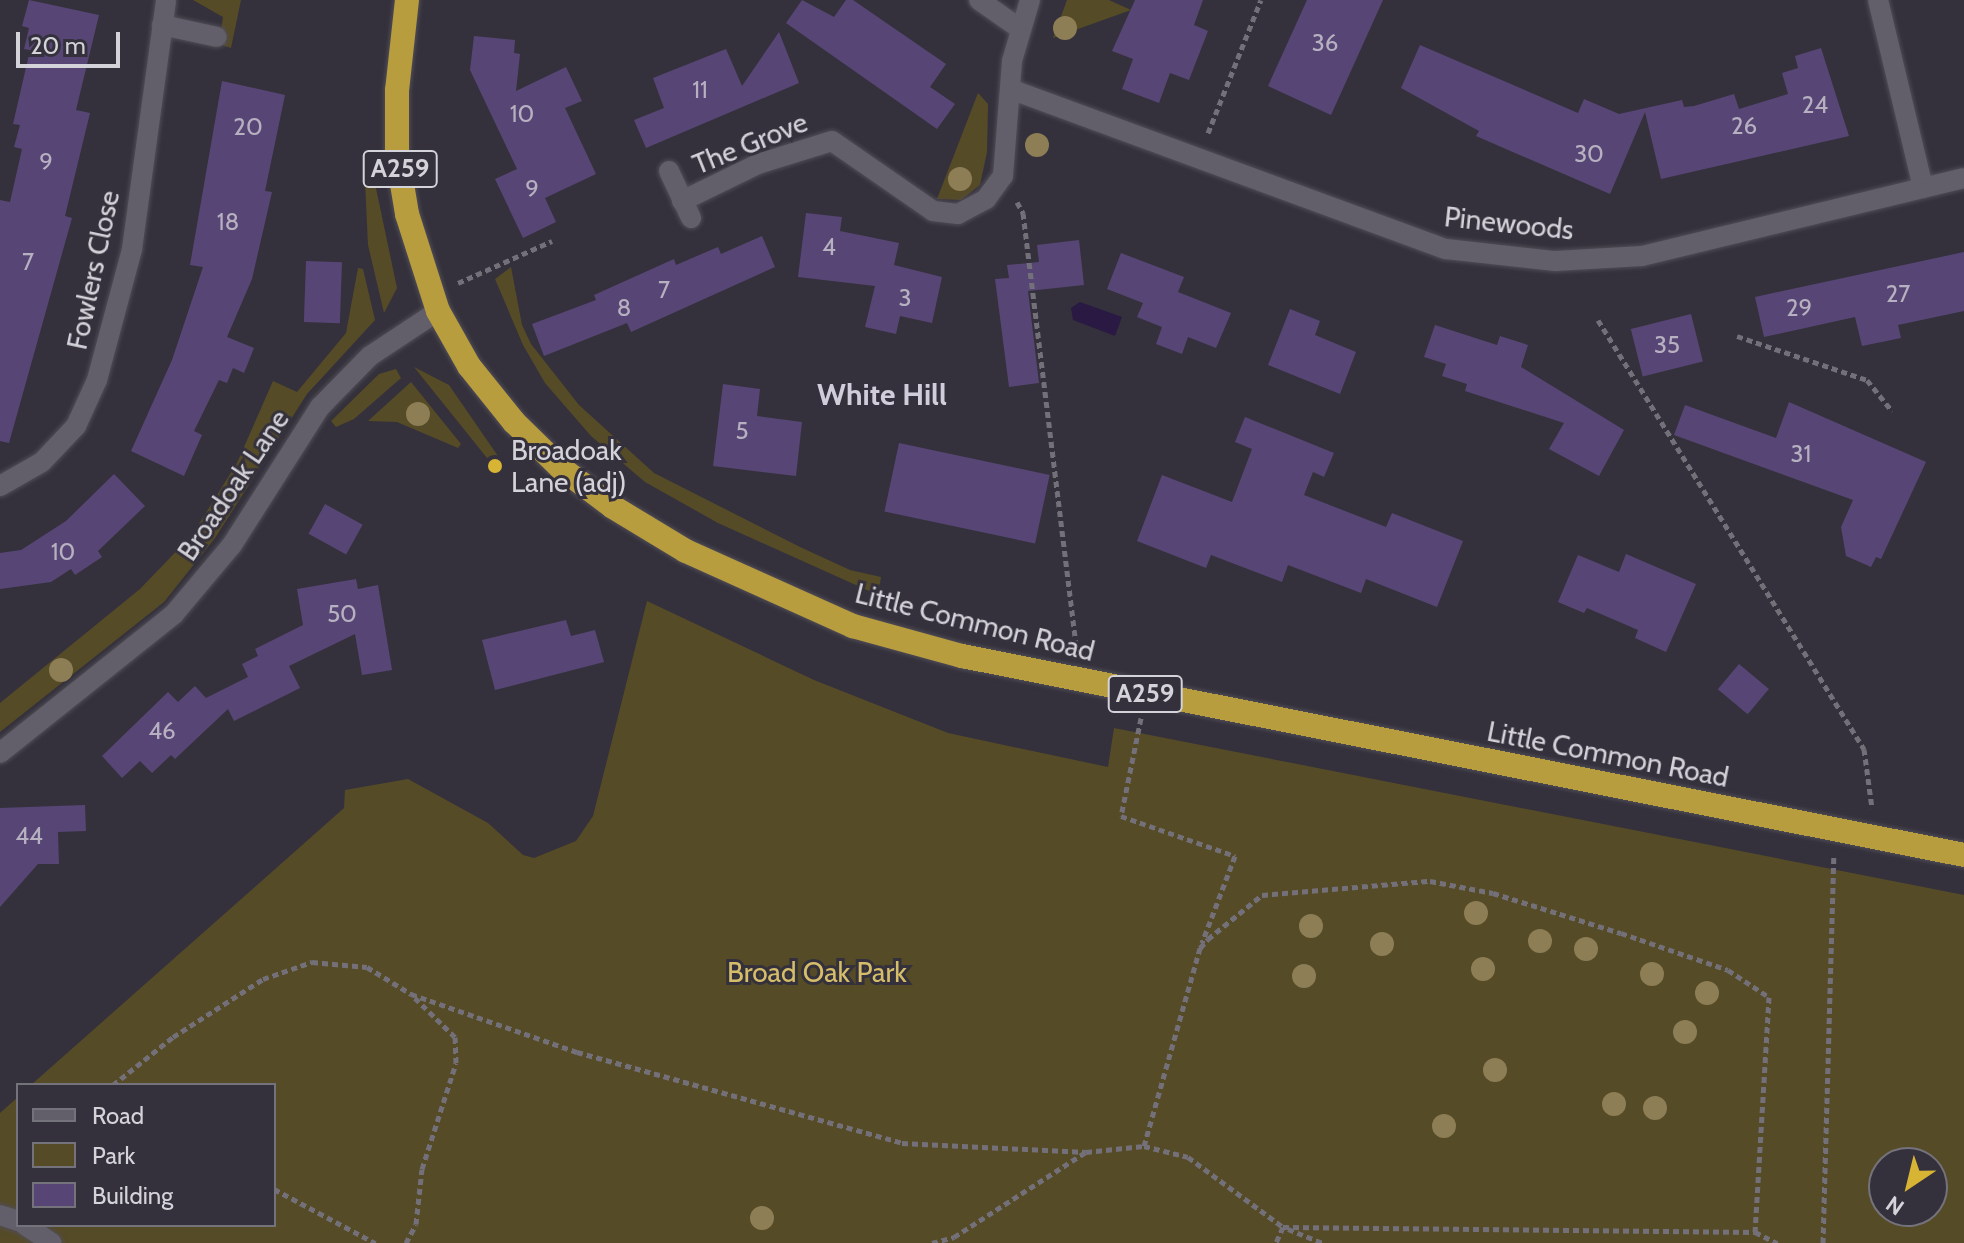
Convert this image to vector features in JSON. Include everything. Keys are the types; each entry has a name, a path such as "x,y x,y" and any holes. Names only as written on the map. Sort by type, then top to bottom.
{"highway":[{"name":"Little Common Road","path":"407,0 397,90 397,154 407,214 435,304 469,366 514,422 552,459 613,507 686,551 853,626 1080,680 1964,855"}],"street":[{"path":"979,0 1019,28"},
{"path":"1003,176 1019,28 1030,0"},
{"path":"1878,0 1923,188"},
{"name":"Fowlers Close","path":"0,486 42,462 76,426 97,380 132,249 164,1"},
{"path":"162,25 217,37"},
{"name":"Pinewoods","path":"1013,90 1446,249 1555,261 1642,256 1964,178"},
{"name":"The Grove","path":"669,171 687,210 758,164 832,141 933,211 958,214 986,199 1003,176"},
{"name":"Broadoak Lane","path":"0,753 174,614 232,545 320,407 370,356 435,304"},
{"path":"28,1227 52,1243"}],"path":[{"path":"1197,159 1261,0"},
{"path":"1003,176 1023,213 1080,680"},
{"path":"435,304 552,241"},
{"path":"1598,320 1864,749 1872,793"},
{"path":"1737,336 1867,380 1892,411"},
{"path":"1144,1146 1200,948 1235,856 1121,816 1147,694"},
{"path":"1823,1243 1834,830"},
{"path":"1200,948 1262,895 1430,881 1493,893 1728,970 1769,997 1755,1232"},
{"path":"116,1083 173,1037 263,979 312,962 367,967 411,994 577,1052 902,1143 1086,1152 1144,1146 1188,1157 1283,1227 1323,1243"},
{"path":"406,1243 416,1224 422,1169 456,1063 455,1037 411,994"},
{"path":"932,1243 954,1237 1086,1152"},
{"path":"276,1190 375,1243"},
{"path":"1283,1227 1755,1232 1777,1243"},
{"path":"1276,1243 1283,1227"}],"green space":[{"path":"193,0 241,0 231,48 219,44 223,17"},
{"path":"1067,0 1109,0 1131,10 1053,38"},
{"path":"978,93 988,104 987,152 980,185 961,200 937,199"},
{"path":"369,155 397,288 384,313 368,245 364,160"},
{"path":"511,267 522,325 531,344 579,405 654,473 850,570 881,577 878,595 718,523 645,482 591,436 545,383 523,345 495,279"},
{"path":"358,268 363,269 375,320 307,394 215,538 164,602 0,732 0,703 140,589 192,535 237,463 273,381 297,392 346,333"},
{"path":"414,367 449,385 500,459 491,463"},
{"path":"396,369 401,378 354,419 336,427 331,421 379,374"},
{"path":"411,382 461,444 458,448 397,422 368,421"},
{"name":"Broad Oak Park","path":"647,601 814,680 948,733 1108,767 1114,728 1964,895 1964,1243 0,1243 0,1113 16,1099 16,1227 276,1227 276,1083 33,1083 344,808 345,790 408,779 488,823 523,855 534,858 576,841 593,816"}],"shaded area":[{"path":"1080,302 1122,317 1115,336 1073,320 1071,308"}],"building":[{"path":"29,0 99,15 76,110 90,113 65,216 72,218 9,443 0,441 0,200 10,202 22,149 14,147 20,125 13,124 30,50 24,49 29,28 22,26"},
{"path":"802,0 834,17 846,0 853,0 946,64 930,87 955,104 937,129 786,23"},
{"path":"1135,0 1203,0 1194,25 1208,31 1189,80 1170,73 1159,103 1122,89 1133,59 1112,51"},
{"path":"1307,0 1383,0 1331,115 1268,86"},
{"path":"779,32 799,83 646,148 634,120 664,108 653,78 726,49 742,86"},
{"path":"474,36 515,40 514,53 520,54 516,91 566,67 582,101 565,108 596,174 545,198 556,222 523,238 495,179 517,169 470,70"},
{"path":"1420,45 1578,113 1584,99 1619,114 1682,100 1684,107 1694,106 1734,94 1739,109 1788,94 1782,73 1798,68 1795,56 1821,48 1849,136 1661,179 1645,112 1610,194 1476,136 1479,131 1401,88"},
{"path":"222,81 285,95 265,191 272,192 252,279 227,337 254,348 244,373 233,368 227,383 219,380 194,431 202,435 184,476 131,451 172,360 203,267 190,265"},
{"path":"806,213 842,217 840,231 899,243 894,265 942,277 932,323 900,316 896,334 865,327 875,286 798,277"},
{"path":"762,236 775,267 631,332 627,323 544,356 532,324 596,300 594,295 674,259 676,265 718,247 721,254"},
{"path":"1079,240 1084,285 1028,291 1039,383 1009,387 995,279 1009,278 1007,265 1039,262 1037,245"},
{"path":"1964,252 1964,311 1898,325 1901,338 1862,346 1855,317 1764,337 1755,297"},
{"path":"1121,253 1184,277 1178,292 1231,313 1216,348 1188,337 1182,354 1156,344 1162,327 1137,317 1143,303 1107,289"},
{"path":"306,261 342,262 340,323 304,322"},
{"path":"1290,309 1320,321 1315,335 1356,352 1340,394 1268,365"},
{"path":"1691,314 1703,362 1643,377 1631,329"},
{"path":"1435,325 1497,345 1500,336 1528,345 1521,367 1624,430 1599,476 1549,449 1564,423 1465,391 1467,384 1442,376 1446,364 1424,357"},
{"path":"723,384 760,389 757,416 802,422 796,476 713,466"},
{"path":"1789,402 1926,462 1881,559 1876,557 1871,567 1846,556 1841,527 1853,500 1674,435 1685,405 1776,438"},
{"path":"1245,417 1334,453 1324,477 1313,472 1304,495 1386,527 1392,513 1463,541 1437,607 1366,579 1361,593 1288,565 1282,582 1211,555 1206,568 1137,541 1162,475 1232,502 1252,449 1235,442"},
{"path":"899,443 1050,475 1035,543 884,511"},
{"path":"114,474 145,506 98,551 102,557 75,575 71,569 51,582 0,589 0,553 21,550 66,521"},
{"path":"325,504 363,525 346,555 309,534"},
{"path":"1626,554 1696,584 1666,652 1635,638 1638,630 1587,608 1584,613 1558,602 1578,555 1619,572"},
{"path":"356,579 358,589 378,585 392,670 362,675 355,634 289,666 300,688 234,721 228,709 175,759 171,755 152,773 140,761 122,778 102,756 168,692 178,702 195,686 206,698 248,677 242,664 258,656 255,649 303,625 297,589"},
{"path":"566,620 571,636 595,630 604,662 495,690 482,640"},
{"path":"1739,664 1769,689 1748,714 1718,689"},
{"path":"85,805 86,831 58,832 59,864 38,864 0,907 0,808"}],"place":[{"name":"Broadoak Lane (adj)","path":"495,466"}],"district":[{"name":"White Hill","path":"882,395"}]}
